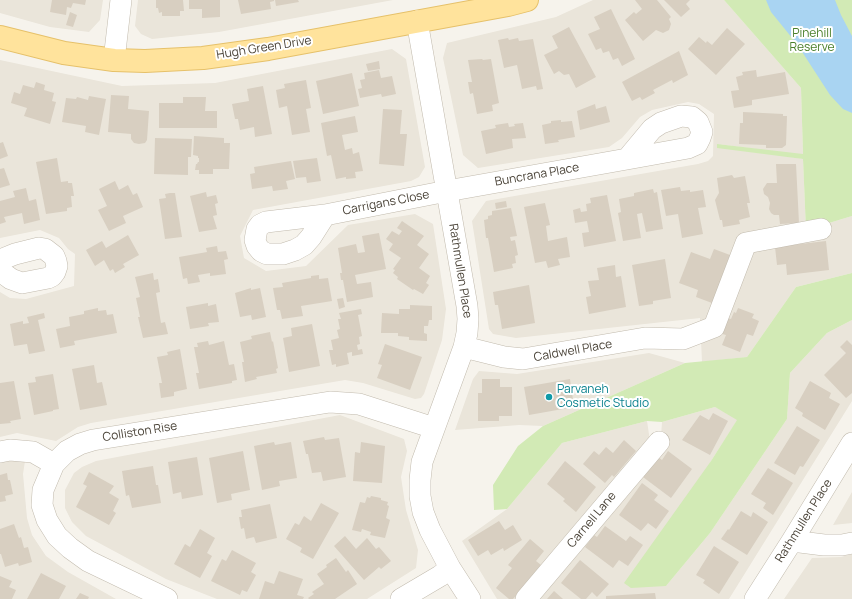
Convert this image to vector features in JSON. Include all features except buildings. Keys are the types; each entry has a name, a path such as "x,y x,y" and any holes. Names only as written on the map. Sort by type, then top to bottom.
{"main road":[{"name":"Hugh Green Drive","path":"0,37 64,53 114,60 145,61 202,58 268,49 508,5 527,0"}],"street":[{"path":"114,60 121,0"},
{"name":"Rathmullen Place","path":"417,21 467,306 467,333 464,347 422,462 420,496 423,512 430,530 450,568 470,599"},
{"name":"Buncrana Place","path":"447,191 627,159"},
{"name":"Carrigans Close","path":"325,215 447,191"},
{"name":"Caldwell Place","path":"464,347 523,360 645,338 683,339 714,327 746,243 821,230"},
{"path":"0,260 15,254 39,248 45,249 54,256 57,266 52,276 48,278 22,283 11,279 0,271"},
{"name":"Colliston Rise","path":"167,599 88,561 57,536 47,520 42,505 43,490 54,464 67,451 80,444 93,440 330,402 359,404 434,428"},
{"name":"Carnell Lane","path":"526,599 659,442"},
{"name":"Rathmullen Place","path":"755,599 852,443"},
{"path":"0,452 10,450 33,452 54,464"},
{"path":"792,541 824,545 842,545 852,543"},
{"path":"401,599 440,576 450,568"}],"shaded area":[{"path":"0,0 103,0 100,20 89,32 50,27 0,13"},
{"path":"138,0 393,0 219,32 152,39 141,34 135,26"},
{"path":"593,0 724,0 801,88 803,155 717,144 803,159 806,230 852,216 852,273 796,287 747,357 702,362 700,318 516,338 493,334 489,329 472,221 486,201 698,164 708,161 713,156 714,114 699,104 688,102 652,110 640,117 622,138 609,147 478,168 463,155 443,58 447,43 556,17"},
{"path":"392,49 406,59 425,167 419,177 411,181 253,210 240,236 244,258 266,271 306,266 348,225 415,214 433,224 446,309 442,340 424,394 421,398 415,399 363,383 345,380 91,423 78,427 56,441 17,433 0,437 0,292 10,298 26,299 74,286 75,254 68,249 59,238 40,230 0,238 0,60 122,86 215,83"},
{"path":"852,320 852,401 729,599 539,599 660,451 662,422 715,407 738,419 711,461 666,586 710,533 787,419 790,373 827,333"},
{"path":"649,353 685,363 543,426 519,425 455,430 473,379 479,371 517,374"},
{"path":"340,415 404,439 407,451 401,477 406,510 418,550 416,568 367,599 217,599 166,579 86,536 72,522 65,508 65,490 74,473 82,467 96,461"},
{"path":"647,421 650,441 517,599 497,599 462,541 507,509 562,443"},
{"path":"0,461 25,461 23,474 27,518 32,535 46,556 68,572 116,599 0,599"},
{"path":"852,492 852,523 833,525"},
{"path":"852,554 852,599 784,599 812,558 841,557"}],"green space":[{"name":"Pinehill Reserve","path":"724,0 852,0 852,216 806,230 803,159 717,148 717,144 803,154 801,88"},
{"path":"852,273 852,320 827,333 790,373 787,419 710,533 666,586 631,588 624,583 711,461 737,420 715,407 662,422 647,421 562,443 507,509 494,510 493,485 518,446 543,426 685,363 747,357 796,287"}],"water":[{"path":"766,0 835,0 852,36 852,113 843,109 830,95 797,44 771,12"}],"place":[{"name":"Parvaneh Cosmetic Studio","path":"549,397"}]}
